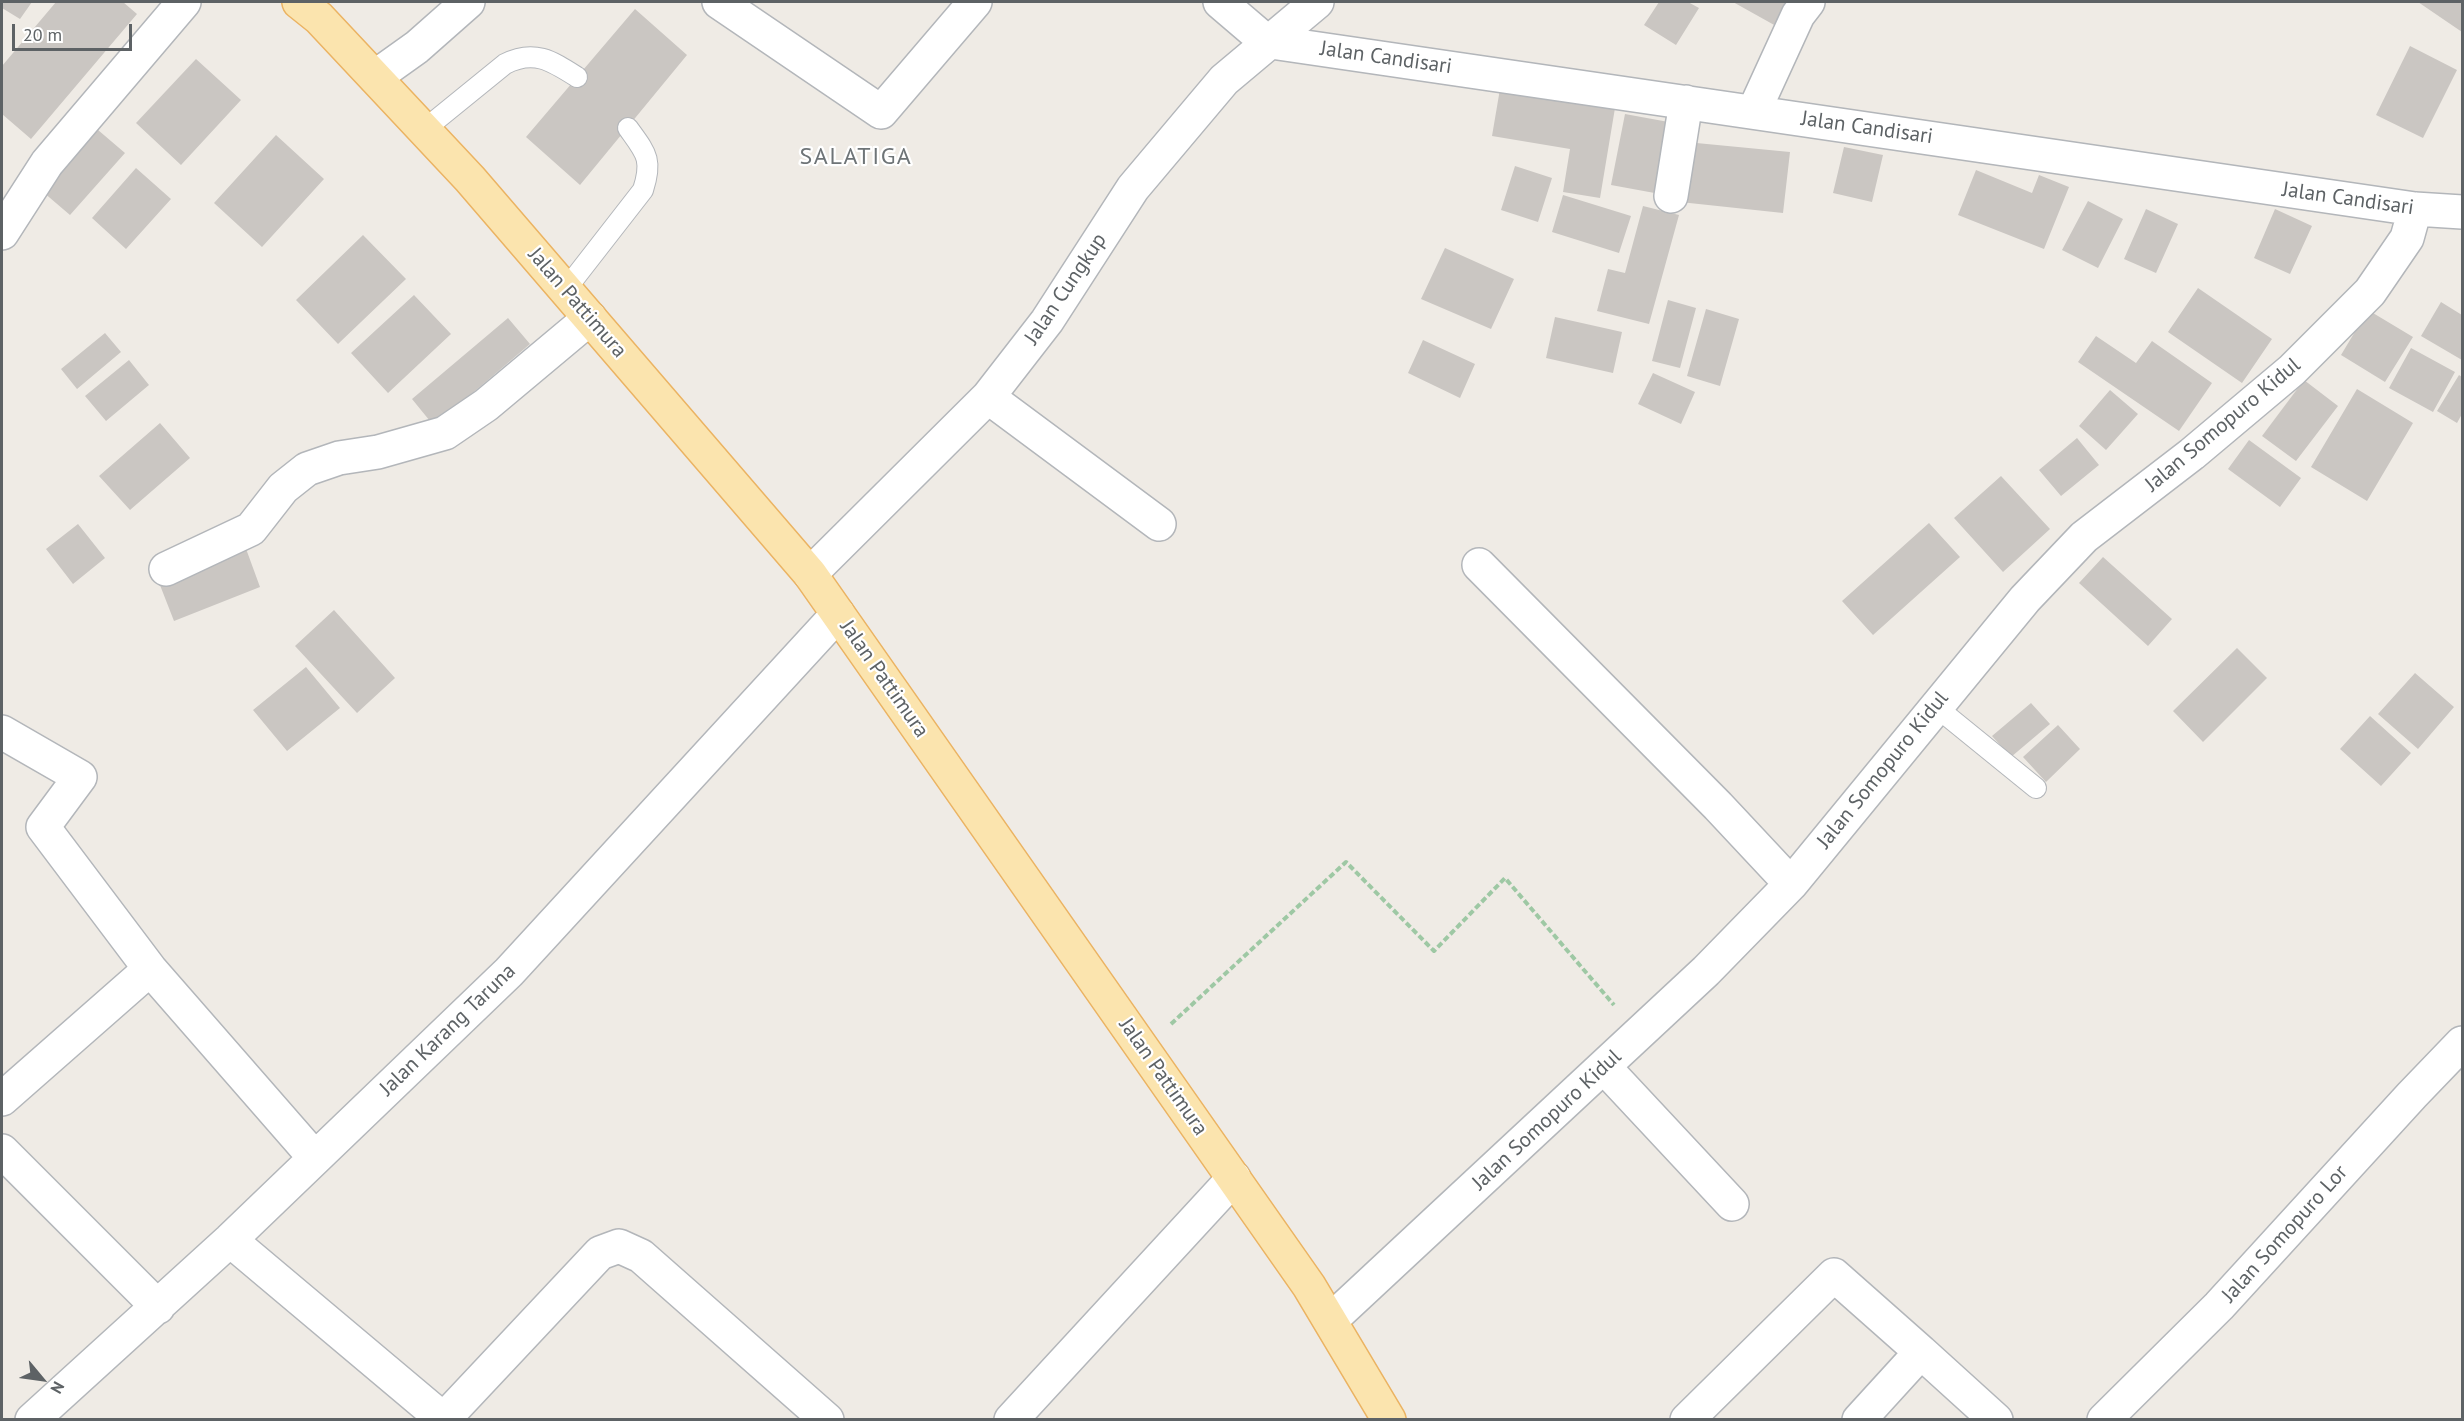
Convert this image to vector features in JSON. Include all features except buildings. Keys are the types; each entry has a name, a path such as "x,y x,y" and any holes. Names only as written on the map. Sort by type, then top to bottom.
{"main road":[{"name":"Jalan Pattimura","path":"299,2 319,18 425,129 810,574 1144,1049 1331,1320 1389,1419"}],"street":[{"path":"2,233 48,163 184,2"},
{"path":"375,77 417,47 468,2"},
{"path":"719,2 881,112 975,2"},
{"path":"1220,2 1269,42"},
{"name":"Jalan Cungkup","path":"810,574 988,397 1047,321 1133,188 1224,80 1317,2"},
{"path":"1754,111 1798,15 1808,2"},
{"name":"Jalan Candisari","path":"1269,42 2415,209 2463,212"},
{"path":"1671,196 1686,102"},
{"name":"Jalan Somopuro Kidul","path":"1331,1320 1640,1034 1706,971 1791,884 2025,599 2084,537 2192,454 2292,370 2370,292 2407,238 2415,209"},
{"path":"166,569 251,529 283,488 307,469 339,458 378,452 445,433 486,405 590,318"},
{"path":"988,397 1159,524"},
{"path":"1479,565 1718,806 1791,884"},
{"name":"Jalan Karang Taruna","path":"32,1419 230,1240 509,972 838,614"},
{"path":"2,732 80,777 43,827 150,969 315,1158"},
{"path":"2,1099 150,969"},
{"name":"Jalan Somopuro Lor","path":"2104,1419 2220,1306 2463,1043"},
{"path":"1604,1067 1732,1204"},
{"path":"2,1151 158,1306"},
{"path":"1011,1419 1234,1179"},
{"path":"230,1240 444,1419 600,1253 619,1246 641,1256 827,1419"},
{"path":"1687,1419 1834,1275 1996,1419"},
{"path":"1859,1419 1921,1352"}],"lane":[{"path":"425,129 504,64 514,59 542,57 577,77"},
{"path":"566,290 642,190 649,172 647,153 627,128"},
{"path":"1935,706 2036,788"}],"path":[{"path":"1144,1049 1346,862 1434,951 1504,879 1640,1034"}],"district":[{"name":"SALATIGA","path":"856,157"}]}
